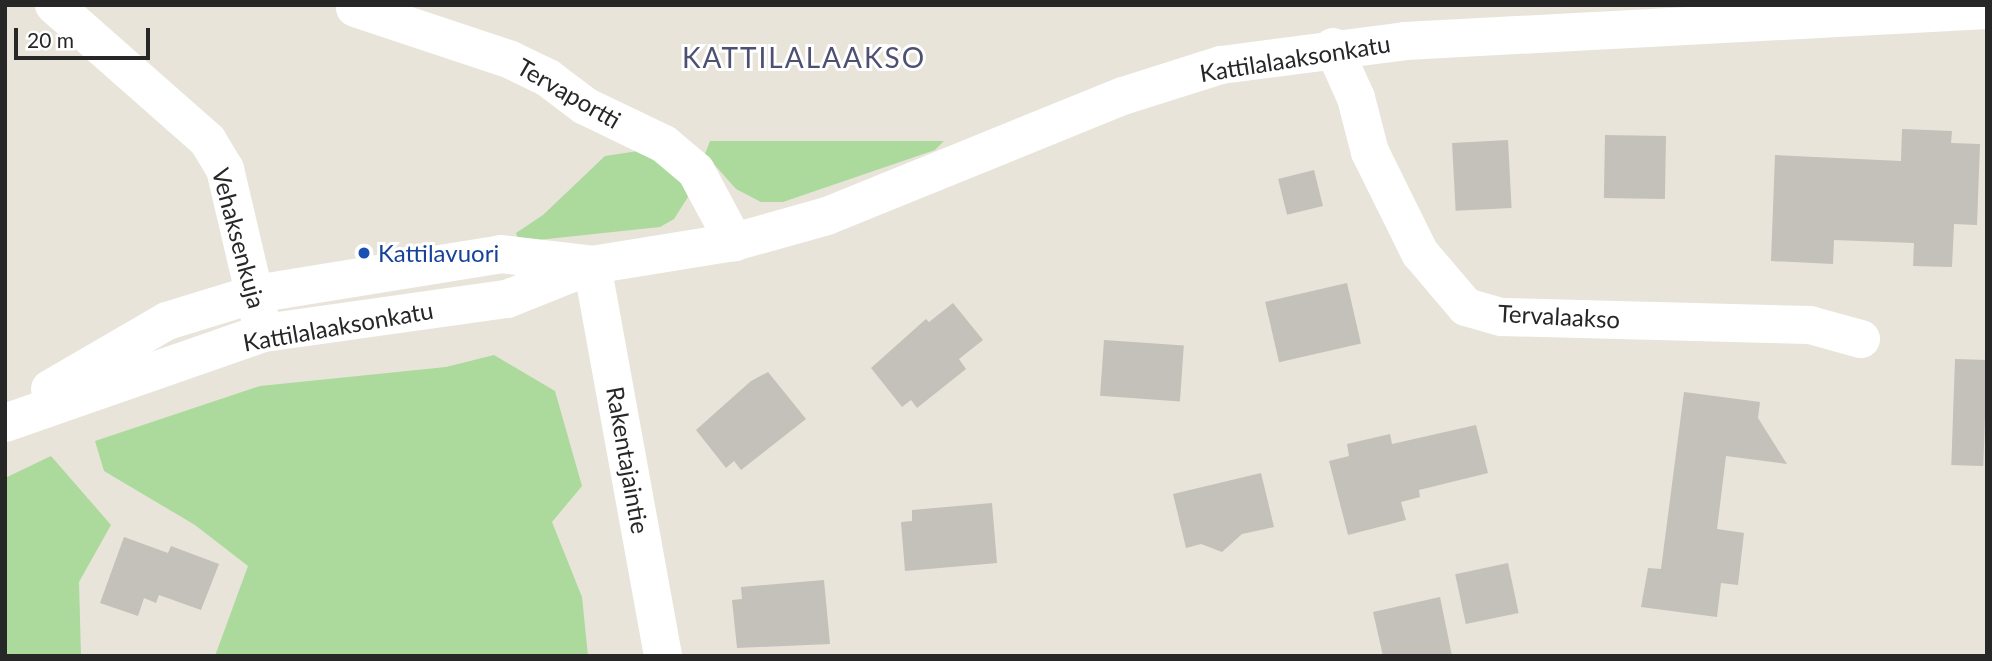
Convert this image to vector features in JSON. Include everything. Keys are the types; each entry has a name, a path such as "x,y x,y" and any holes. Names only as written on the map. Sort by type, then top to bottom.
{"street":[{"name":"Vehaksenkuja","path":"54,5 208,141 225,169 264,333"},
{"name":"Tervaportti","path":"355,8 511,60 548,78 585,106 664,144 696,170 734,242"},
{"name":"Kattilalaaksonkatu","path":"5,423 264,333 507,299 592,265 734,242 827,216 1123,96 1221,65 1333,47 1987,9"},
{"name":"Tervalaakso","path":"1333,47 1356,98 1370,152 1420,253 1466,307 1502,317 1810,325 1861,339"},
{"name":"Kattilalaaksonkatu","path":"5,415 167,321 255,293 501,254 592,265"},
{"name":"Rakentajaintie","path":"592,265 663,656"}],"green space":[{"path":"710,141 944,141 935,150 783,202 761,202 736,189 705,154"},
{"path":"638,151 664,162 682,179 688,197 674,219 660,227 519,242 516,233 543,215 605,156"},
{"path":"494,355 555,391 582,486 552,522 582,597 588,656 215,656 248,566 195,525 104,471 95,441 260,386 446,367"},
{"path":"51,456 111,525 79,582 81,656 5,656 5,478"}],"building":[{"path":"1902,129 1952,131 1951,143 1980,144 1977,225 1954,224 1952,267 1913,266 1914,243 1834,240 1833,264 1771,261 1775,155 1901,161"},
{"path":"1605,135 1666,136 1665,199 1604,198"},
{"path":"1508,140 1512,208 1456,211 1452,143"},
{"path":"1314,170 1323,206 1287,215 1278,179"},
{"path":"1347,283 1361,343 1279,362 1265,302"},
{"path":"953,303 983,340 959,359 966,369 917,408 911,400 902,407 871,368 926,319 929,322"},
{"path":"1104,340 1184,346 1180,401 1100,396"},
{"path":"1955,359 1987,360 1983,466 1951,465"},
{"path":"768,372 806,419 741,470 734,461 726,468 696,430 751,381"},
{"path":"1684,392 1760,402 1758,418 1787,464 1726,456 1717,529 1744,533 1738,585 1721,583 1717,617 1641,607 1648,568 1661,569"},
{"path":"1476,425 1488,473 1419,490 1420,497 1401,502 1406,520 1348,535 1329,461 1349,456 1347,444 1390,434 1392,444"},
{"path":"1261,473 1274,527 1242,534 1222,552 1201,544 1186,548 1173,494"},
{"path":"992,503 997,563 905,571 901,522 912,521 912,510"},
{"path":"124,537 168,553 171,546 219,564 201,610 159,595 156,603 144,598 138,616 100,603"},
{"path":"1508,563 1519,613 1466,624 1455,574"},
{"path":"824,580 830,644 737,648 732,600 742,599 741,587"},
{"path":"1440,597 1452,656 1383,656 1373,612"}],"place":[{"name":"Kattilavuori","path":"364,253"}],"district":[{"name":"KATTILALAAKSO","path":"804,57"}]}
